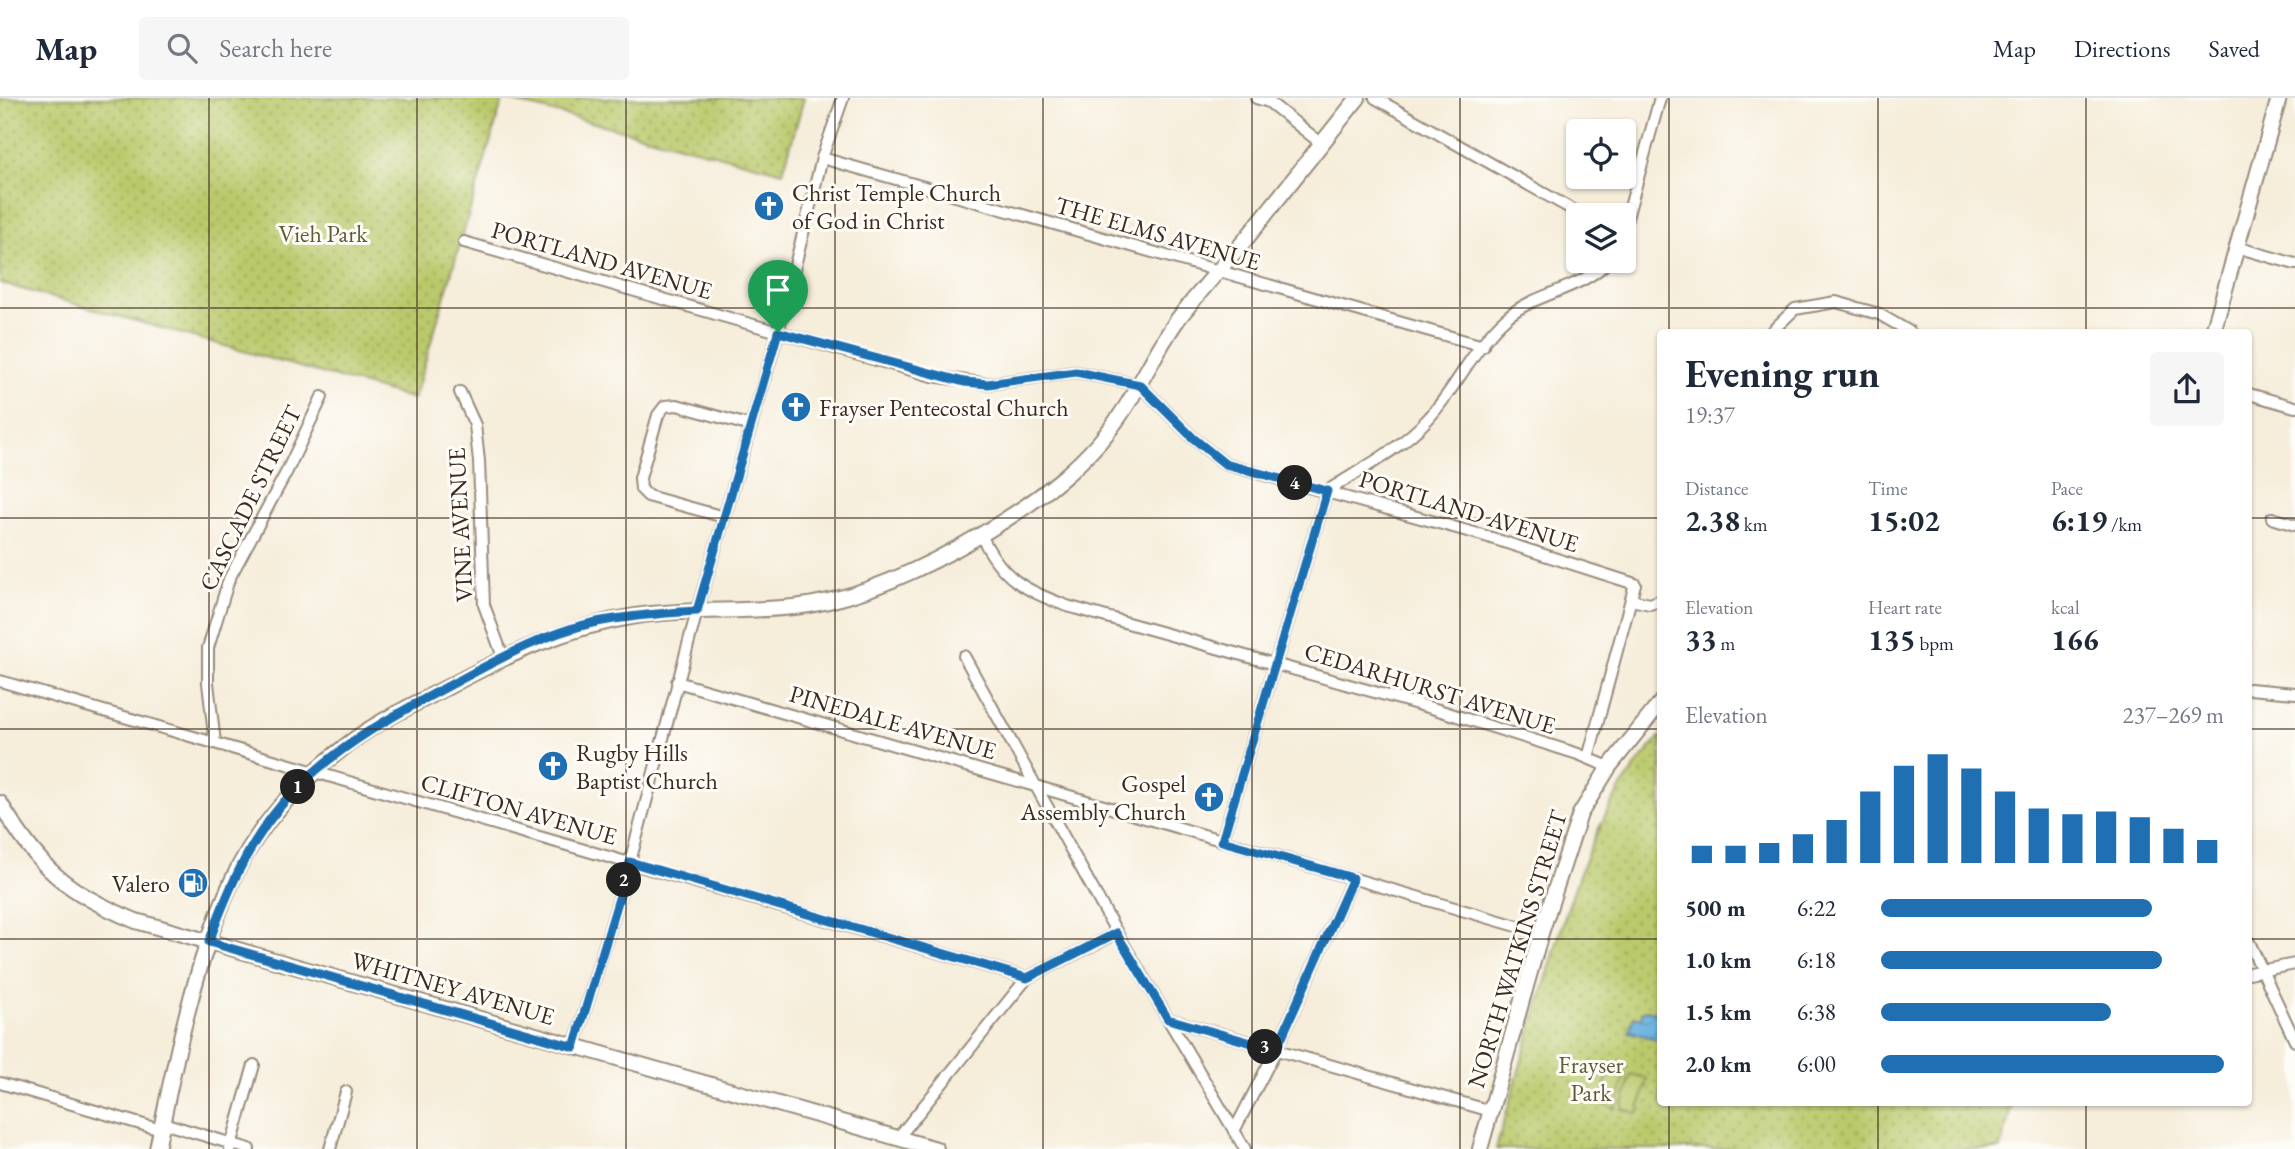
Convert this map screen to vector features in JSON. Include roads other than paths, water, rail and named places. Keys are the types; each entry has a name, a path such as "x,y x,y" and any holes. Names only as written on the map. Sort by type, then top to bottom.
{"main road":[{"path":"158,1149 183,1028 230,884 251,848 293,791 355,739 503,657 548,637 591,624 697,611 812,604 899,576 981,535 1027,506 1101,443 1140,385 1176,321 1358,98"},
{"path":"2214,329 2279,98"},
{"name":"NORTH WATKINS STREET","path":"1480,1149 1541,933 1580,814 1609,768 1657,707"},
{"name":"WHITNEY AVENUE","path":"0,803 30,850 47,870 75,892 136,922 936,1149"}],"street":[{"path":"574,1047 630,862 677,682 778,332 822,159 844,98"},
{"path":"1256,98 1269,102 1321,144"},
{"path":"1375,98 1566,206"},
{"path":"1631,203 1660,98"},
{"name":"THE ELMS AVENUE","path":"822,159 1483,346"},
{"name":"PORTLAND AVENUE","path":"464,242 964,382 988,384 1076,372 1140,385 1193,438 1225,464 1482,535 1635,584 1631,600"},
{"path":"2236,247 2295,264"},
{"path":"1222,841 1327,491 1410,437 1429,419 1483,346 1511,314 1591,273"},
{"path":"1774,329 1795,309 1836,302 1879,314 1905,329"},
{"name":"VINE AVENUE","path":"460,392 475,425 485,605 503,657"},
{"path":"2252,395 2295,407"},
{"name":"CASCADE STREET","path":"215,743 208,683 208,648 229,579 287,471 322,397"},
{"path":"724,517 649,496 641,489 640,478 658,415 665,406 677,405 751,426"},
{"path":"2272,519 2295,525"},
{"name":"CEDARHURST AVENUE","path":"981,535 993,562 1011,580 1030,592 1067,606 1435,709 1588,758 1609,768"},
{"path":"1588,758 1631,600 1650,604 1657,601"},
{"path":"964,656 1116,933 1245,1149"},
{"name":"CLIFTON AVENUE","path":"0,681 1027,978"},
{"name":"PINEDALE AVENUE","path":"677,682 1036,784 1541,933"},
{"path":"2252,689 2295,693"},
{"path":"1234,1131 1276,1050 1353,878"},
{"path":"898,1138 1027,978 1116,933"},
{"path":"2252,948 2295,1041"},
{"path":"2252,973 2295,964"},
{"path":"1168,1019 1491,1111"},
{"path":"231,1146 254,1065"},
{"path":"0,1083 249,1149"},
{"path":"330,1149 346,1092"}],"water":[{"path":"1643,1011 1657,1013 1657,1039 1629,1032 1634,1016 1641,1018"}],"place":[{"name":"Christ Temple Church of God in Christ","path":"769,206"},
{"name":"Frayser Pentecostal Church","path":"796,407"},
{"name":"Rugby Hills Baptist Church","path":"553,766"},
{"name":"Gospel Assembly Church","path":"1209,797"},
{"name":"Valero","path":"193,883"}],"park label":[{"name":"Vieh Park","path":"323,233"},
{"name":"Frayser Park","path":"1591,1078"}]}
